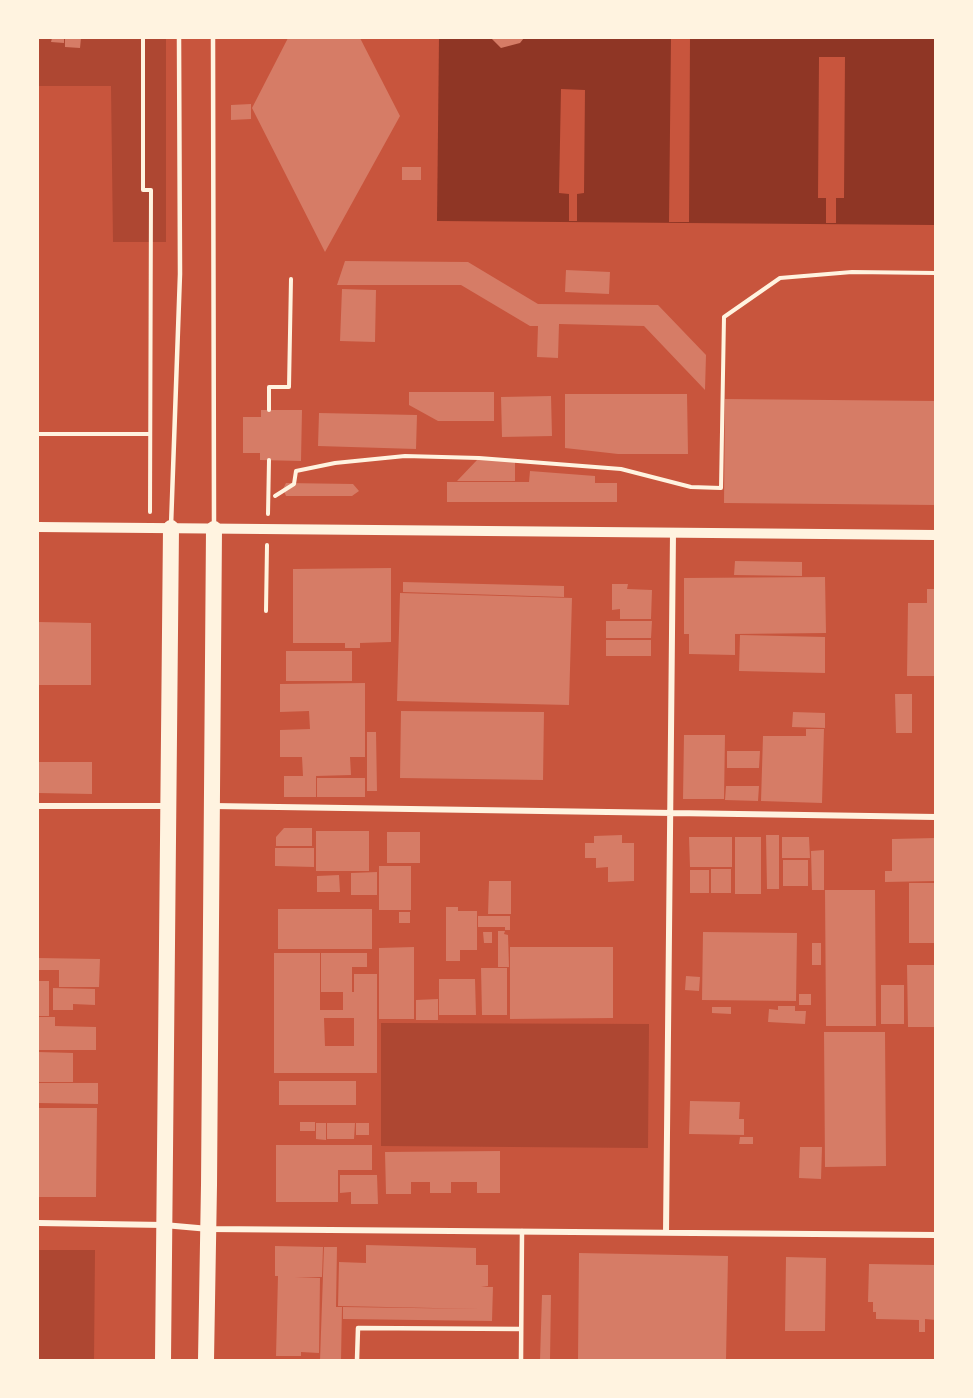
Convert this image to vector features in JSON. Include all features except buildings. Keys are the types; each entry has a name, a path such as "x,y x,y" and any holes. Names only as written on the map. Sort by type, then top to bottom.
{"highway":[{"path":"163,1360 171,528"},
{"path":"206,1360 214,529"}],"street":[{"path":"38,527 936,535"},
{"path":"666,1233 673,533"},
{"path":"38,806 169,806"},
{"path":"213,806 936,817"},
{"path":"38,1223 164,1225 209,1229 936,1235"}],"lane":[{"path":"171,528 180,274 179,38"},
{"path":"213,38 214,529"},
{"path":"521,1360 522,1231"},
{"path":"357,1360 358,1328 521,1329"}],"path":[{"path":"143,38 144,190 151,190 150,512"},
{"path":"275,495 294,484 296,471 335,463 405,456 479,458 621,469 691,487 721,488 724,317 780,278 852,272 936,273"},
{"path":"269,410 269,387 289,387 291,279"},
{"path":"38,434 150,434"},
{"path":"266,611 267,561"}],"shaded area":[{"path":"38,38 166,38 166,242 113,242 111,86 38,86"},
{"path":"439,38 935,38 935,225 437,221"},
{"path":"381,1023 649,1024 648,1148 381,1146"},
{"path":"38,1250 95,1250 94,1360 38,1360"}],"pier":[{"path":"671,38 690,38 689,222 669,222"},
{"path":"819,57 845,57 844,198 836,198 836,223 826,223 826,198 818,198"},
{"path":"561,89 585,90 584,193 577,194 577,221 569,221 569,194 559,193"}]}
